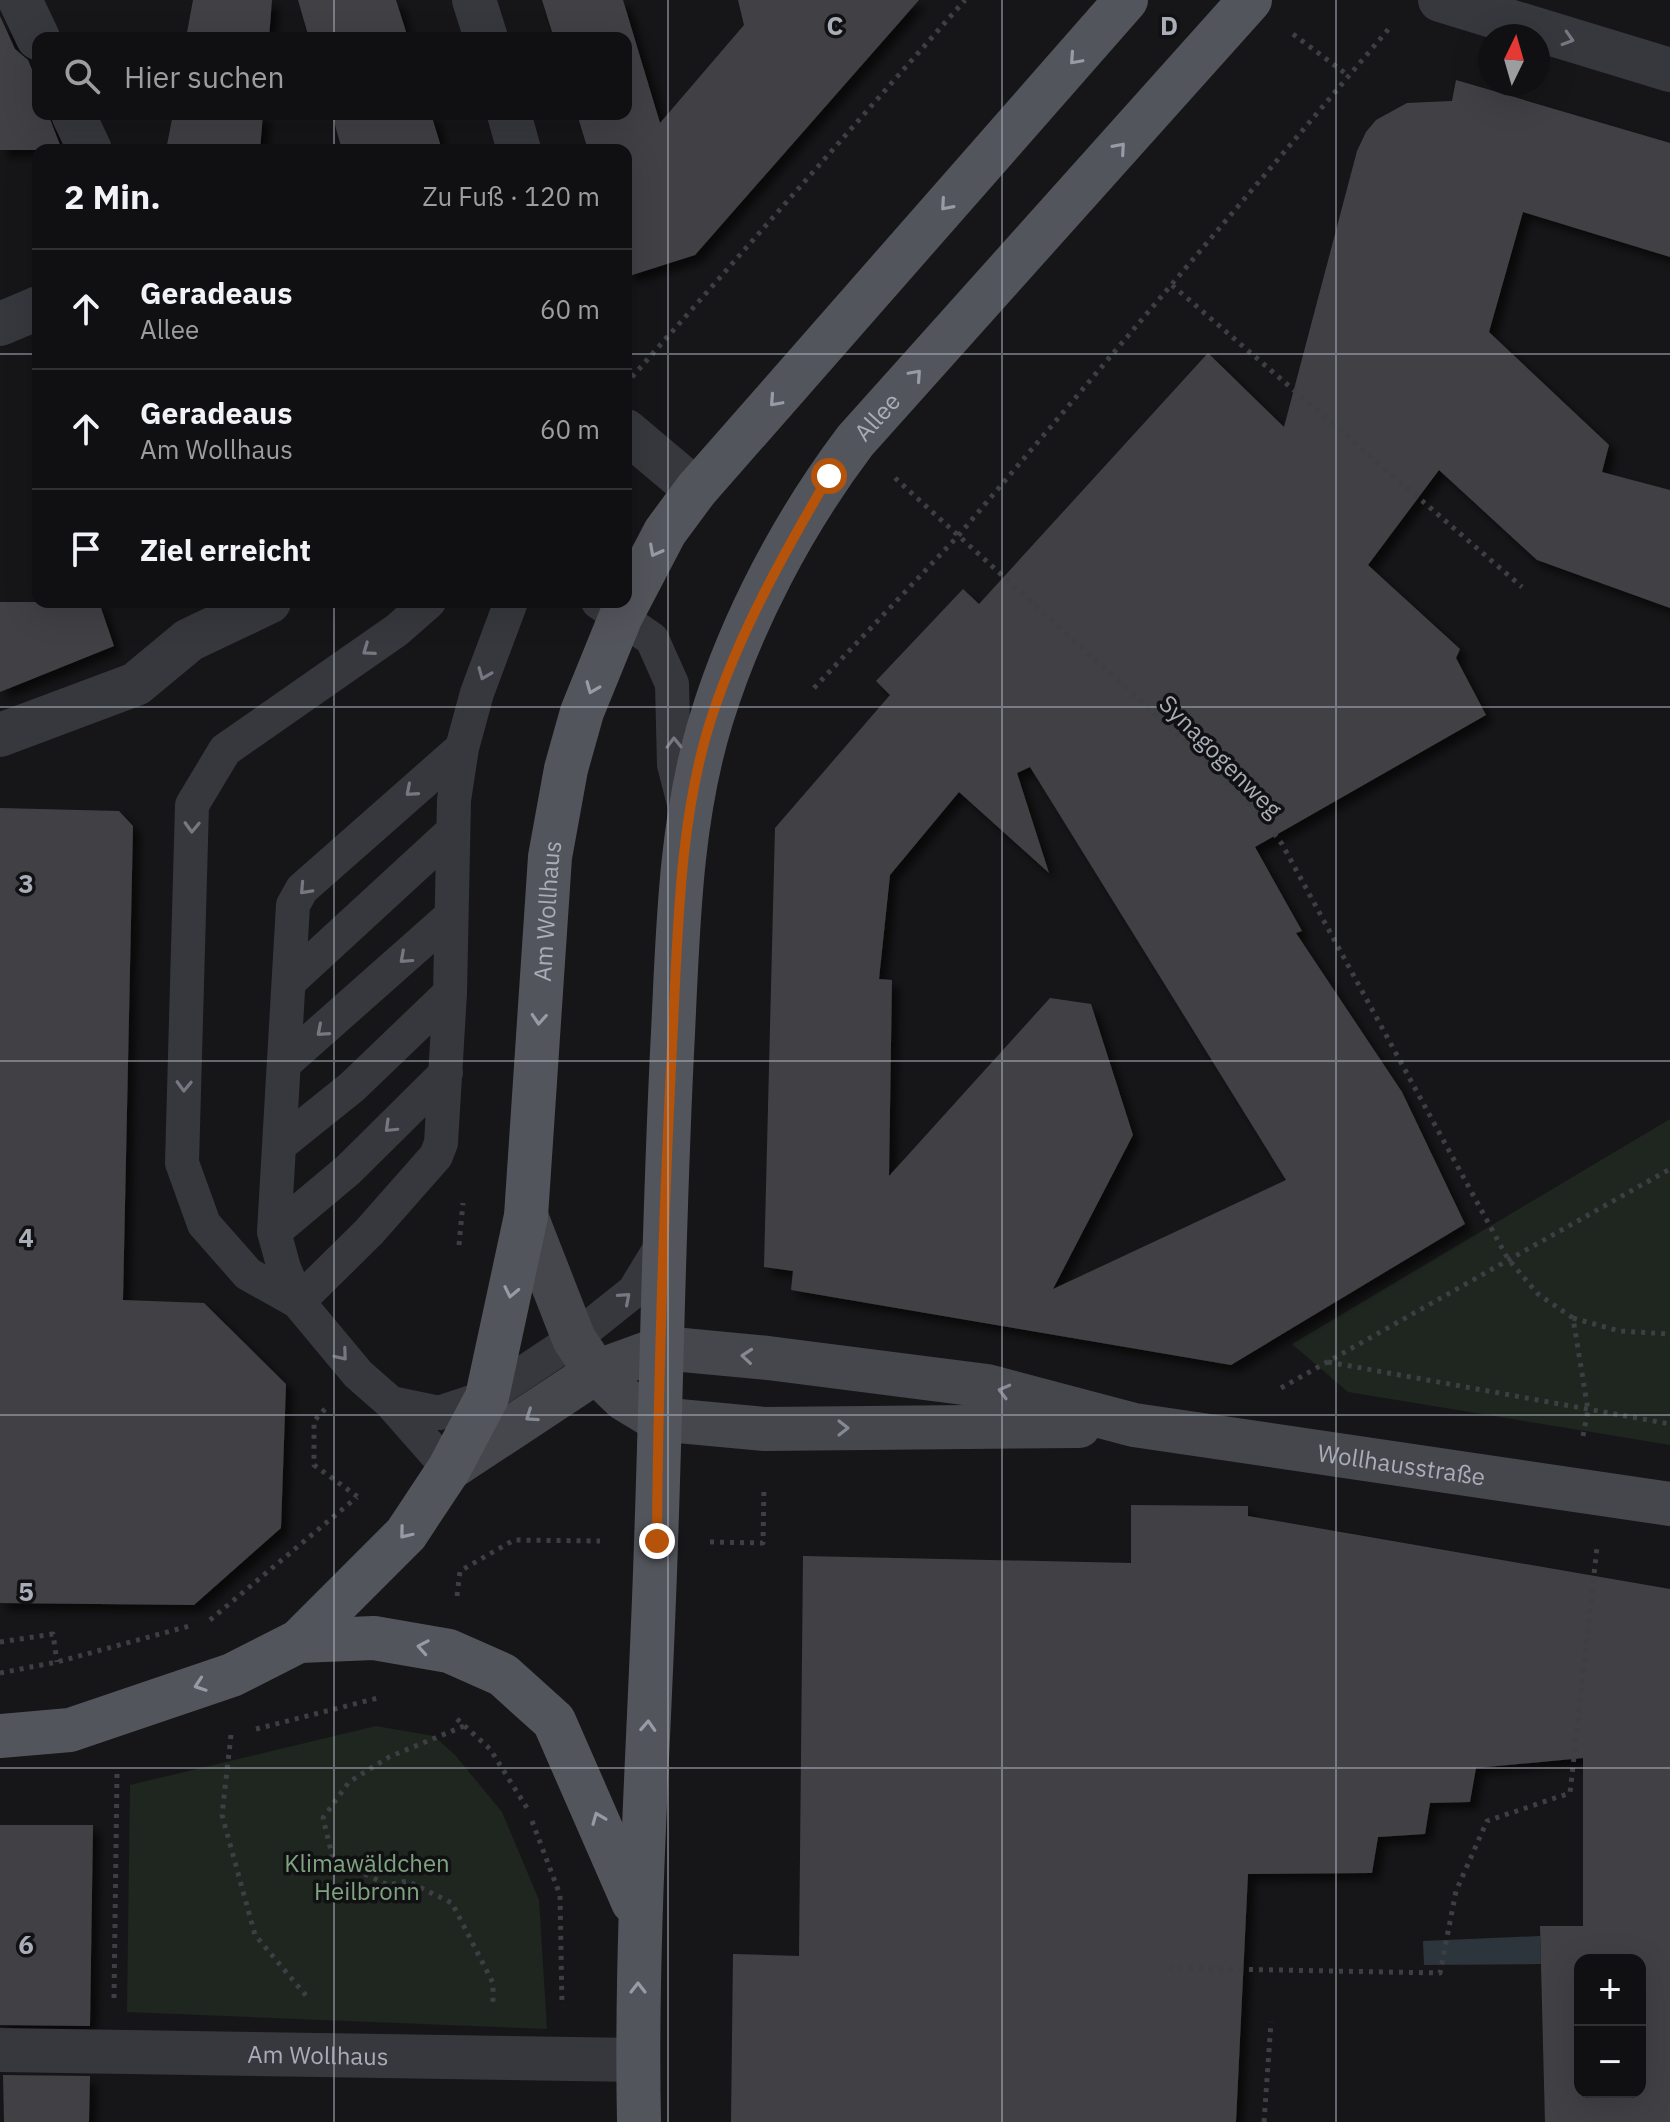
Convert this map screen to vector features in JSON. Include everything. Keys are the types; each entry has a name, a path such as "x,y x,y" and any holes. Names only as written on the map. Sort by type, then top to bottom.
{"main road":[{"path":"632,578 696,490 1126,0"},
{"name":"Allee","path":"676,976 688,819 712,717 740,646 803,520 855,441 1250,1"},
{"name":"Am Wollhaus","path":"0,1736 70,1730 232,1675 299,1641 406,1534 449,1469 487,1397 526,1216 550,857 566,769 610,609"},
{"name":"Am Wollhaus","path":"639,2122 638,1915 657,1541 662,1245 676,976"},
{"name":"Am Wollhaus","path":"299,1641 374,1638 449,1651 503,1675 554,1721 638,1915"}],"street":[{"path":"20,0 35,32"},
{"path":"474,0 484,32"},
{"path":"1440,0 1670,70"},
{"path":"76,120 87,144"},
{"path":"511,120 517,144"},
{"path":"0,324 32,311"},
{"path":"632,436 696,490"},
{"path":"0,735 136,684 189,640 256,608"},
{"name":"Am Wollhaus","path":"526,1216 585,1356 624,1399 657,1419 765,1429"},
{"name":"Am Wollhaus","path":"449,1469 585,1356 662,1348"},
{"name":"Wollhausstraße","path":"662,1348 987,1386 1134,1425 1670,1504"},
{"name":"Wollhausstraße","path":"765,1429 1134,1425"},
{"name":"Am Wollhaus","path":"0,2050 638,2060"}],"lane":[{"path":"298,1302 248,1274 204,1224 182,1163 192,805 225,750 397,630 422,608"},
{"path":"298,1302 369,1232 436,1156 441,1143 450,993 453,831 462,748 477,693 509,608"},
{"path":"610,609 652,639 672,684 674,765 688,819"},
{"path":"449,1469 391,1403 358,1374 298,1302 274,1232 286,1062 289,928 293,905 302,889 462,748"},
{"path":"289,982 453,831"},
{"path":"286,1062 451,916"},
{"path":"281,1144 352,1087 450,993"},
{"path":"274,1232 348,1170 446,1073"},
{"path":"391,1403 439,1413 487,1397 585,1356 634,1291 662,1245"}],"path":[{"path":"632,377 965,0"},
{"path":"1250,1 1350,76"},
{"path":"814,688 958,536 1395,22"},
{"path":"1172,285 1522,587"},
{"name":"Synagogenweg","path":"855,441 1190,746 1260,815 1282,844 1508,1259 1538,1294 1573,1318 1619,1331 1670,1334"},
{"path":"1276,1390 1670,1169"},
{"path":"1169,1968 1440,1973 1456,1891 1487,1821 1570,1793 1589,1492 1588,1410 1573,1318"},
{"path":"1327,1362 1670,1424"},
{"path":"358,1374 314,1421 314,1465 406,1534"},
{"path":"0,1673 57,1662 210,1620 357,1497"},
{"path":"0,1642 53,1634 57,1662"},
{"path":"217,1739 380,1697"},
{"path":"449,1711 490,1749 528,1810 560,1895 563,2059"},
{"path":"464,1726 389,1757 349,1782 323,1818 333,1859 388,1885 407,1881 452,1903 493,1983 492,2057"},
{"path":"231,1735 222,1815 255,1935 357,2055"},
{"path":"113,2051 118,1764"},
{"path":"1264,2122 1271,2022"}],"green space":[{"path":"1670,1119 1670,1445 1348,1392 1292,1344"},
{"name":"Klimawäldchen Heilbronn","path":"376,1726 434,1736 455,1755 502,1812 539,1900 547,2029 127,2012 130,1785"}],"shaded area":[{"path":"1540,1936 1541,1964 1424,1965 1423,1941"}],"building":[{"path":"193,0 272,0 269,32 187,32"},
{"path":"298,0 396,0 406,32 307,32"},
{"path":"542,0 623,0 660,123 744,25 738,0 919,0 695,255 632,275 632,144 586,144 579,120 632,120 632,32 552,32"},
{"path":"0,16 15,49 28,60 32,70 32,120 50,120 60,144 32,144 32,150 0,150"},
{"path":"1456,80 1478,86 1478,96 1510,96 1670,143 1670,257 1523,212 1489,332 1609,445 1602,472 1670,490 1670,608 1537,560 1439,470 1368,565 1460,649 1456,658 1486,715 1255,847 1302,931 1296,933 1402,1092 1465,1224 1231,1365 791,1290 793,1271 764,1267 775,828 890,695 876,681 963,589 979,604 1208,353 1284,427 1357,151 1376,120 1407,103 1452,101","holes":["1030,767 1286,1180 1053,1289 1133,1135 1091,1004 1050,998 889,1176 892,980 879,979 890,875 959,792 1049,873 1017,773"]},
{"path":"172,120 262,120 260,144 167,144"},
{"path":"334,120 433,120 440,144 340,144"},
{"path":"0,602 32,602 32,608 101,608 114,646 0,692"},
{"path":"0,808 119,811 133,826 123,1300 204,1303 286,1384 281,1528 194,1605 0,1603"},
{"path":"1131,1505 1248,1506 1248,1516 1670,1589 1670,2122 1545,2122 1540,1926 1583,1926 1583,1758 1476,1768 1470,1802 1430,1803 1425,1834 1378,1837 1372,1873 1248,1874 1236,2122 731,2122 733,1954 799,1956 803,1556 1131,1563"},
{"path":"0,1825 93,1825 90,2026 0,2025"},
{"path":"3,2075 90,2076 89,2122 4,2122"}],"route":[{"path":"657,1541 662,1245 676,976 688,819 712,717 740,646 764,593 829,476"}]}
